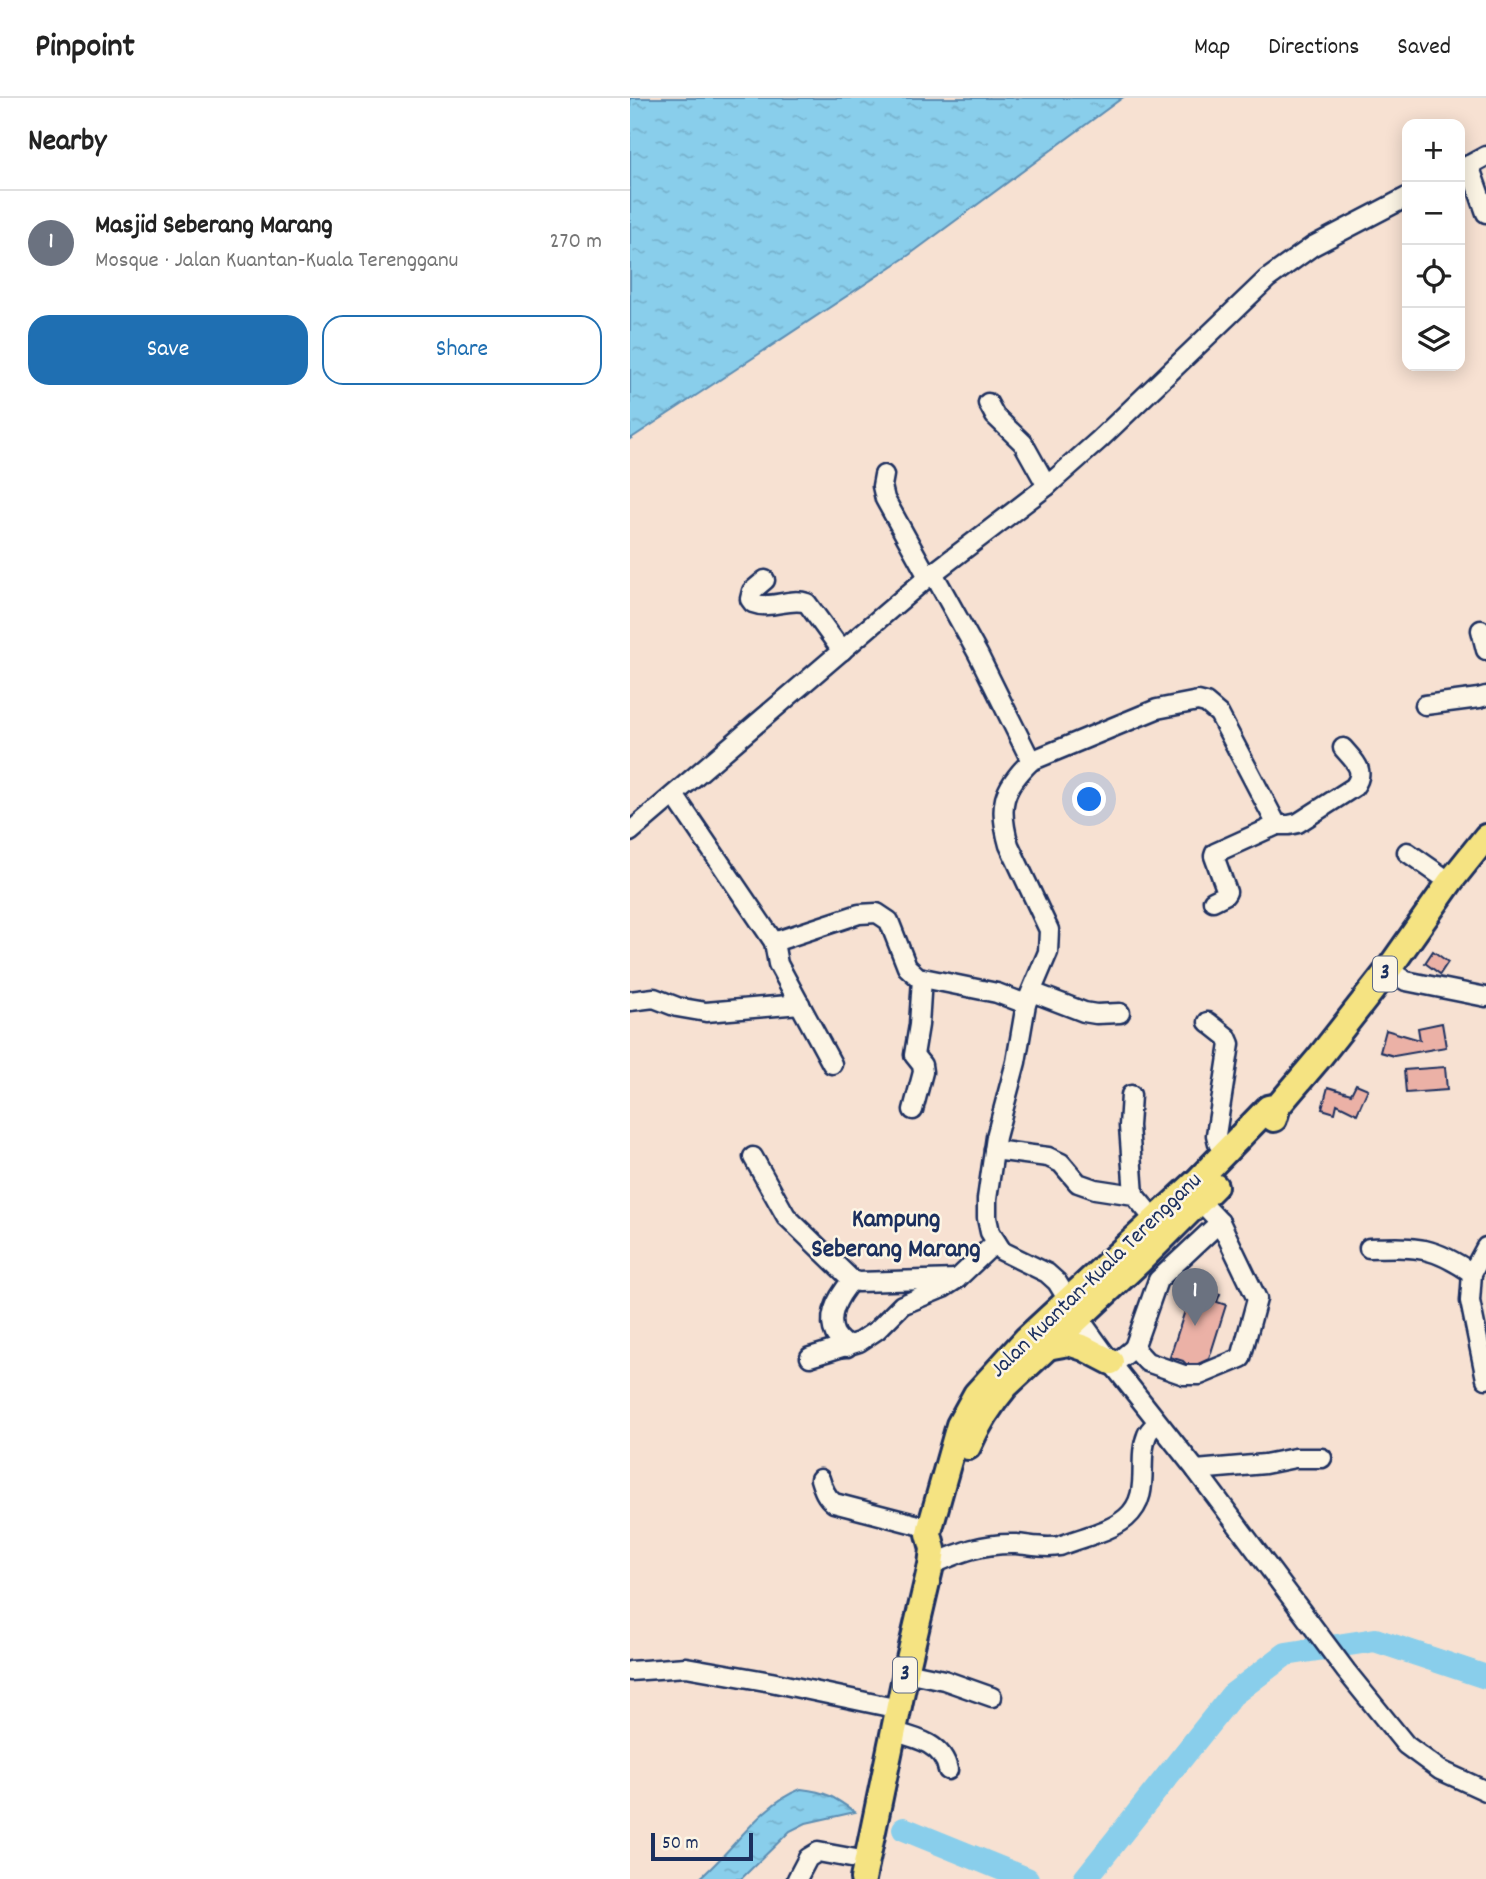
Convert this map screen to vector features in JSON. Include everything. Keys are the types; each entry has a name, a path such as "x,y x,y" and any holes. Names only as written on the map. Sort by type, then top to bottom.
{"highway":[{"name":"Jalan Kuantan-Kuala Terengganu","path":"865,1870 931,1547 959,1425 968,1406 1026,1339 1139,1262 1216,1185 1275,1117 1278,1106 1388,970 1450,882 1486,837"},
{"name":"Jalan Kuantan-Kuala Terengganu","path":"931,1547 942,1539 966,1452 976,1427 989,1406 1046,1347 1073,1309 1155,1220 1268,1108 1278,1106"},
{"path":"1046,1347 1069,1343 1112,1364"}],"street":[{"path":"1465,166 1486,156"},
{"path":"1465,169 1486,213"},
{"path":"630,832 930,575 1047,486 1099,440 1267,279 1313,246 1402,200"},
{"path":"988,403 995,416 1023,443 1047,486"},
{"path":"884,475 882,486 885,499 930,575 958,615 1031,761"},
{"path":"765,580 752,591 750,599 753,603 762,606 798,601 807,603 842,651"},
{"path":"1481,630 1486,650"},
{"path":"1425,705 1486,695"},
{"path":"1277,825 1219,714 1206,703 1190,702 1157,709 1031,761 1015,776 1007,790 1004,803 1009,845 1050,935 1048,952 1029,998 1016,1062 999,1122 987,1199 987,1218 990,1231 1002,1251 1047,1273 1057,1282 1112,1364 1196,1470 1346,1671 1406,1745 1440,1770 1486,1791"},
{"path":"1213,901 1227,892 1215,853 1277,825 1298,823 1354,787 1360,779 1360,770 1343,748"},
{"path":"674,795 774,942 778,964 832,1064"},
{"path":"1407,852 1450,882"},
{"path":"774,942 859,914 877,913 889,921 907,967 922,978 1029,998 1084,1012 1121,1013"},
{"path":"1388,970 1406,981 1486,997"},
{"path":"914,1110 923,1072 922,1065 914,1055 922,978"},
{"path":"630,1000 654,998 677,1007 706,1012 800,1004"},
{"path":"1208,1022 1227,1037 1230,1044 1216,1135 1218,1143 1225,1151"},
{"path":"1131,1095 1129,1126 1134,1195 1155,1220"},
{"path":"994,1150 1048,1157 1061,1163 1078,1183 1134,1195"},
{"path":"753,1157 786,1216 852,1280 957,1279"},
{"path":"1134,1348 1147,1362 1184,1374 1200,1375 1241,1358 1256,1299 1220,1222 1200,1201"},
{"path":"1112,1364 1134,1348 1157,1280 1220,1222"},
{"path":"810,1357 847,1347 869,1336 902,1305 943,1288 957,1279 996,1242"},
{"path":"1369,1248 1408,1247 1428,1250 1451,1259 1472,1273"},
{"path":"1486,1247 1472,1273 1470,1301 1486,1379"},
{"path":"1139,1262 1157,1280"},
{"path":"847,1347 832,1325 838,1300 852,1280"},
{"path":"820,1479 824,1491 834,1503 884,1514 931,1547 966,1550 981,1546 1015,1544 1060,1546 1114,1526 1124,1520 1137,1504 1142,1486 1147,1434 1157,1423"},
{"path":"1196,1470 1265,1464 1294,1458 1322,1458"},
{"path":"630,1671 676,1667 700,1669 897,1721 915,1738 933,1746 943,1756 948,1769"},
{"path":"906,1672 944,1680 992,1697"},
{"path":"797,1879 808,1858 818,1852 865,1870"}],"water":[{"path":"630,98 1122,98 909,255 630,439"},
{"path":"801,1789 830,1796 855,1812 806,1823 790,1831 741,1879 699,1879 773,1805"}],"building":[{"path":"1433,951 1448,962 1440,974 1425,963"},
{"path":"1442,1023 1446,1047 1394,1056 1380,1052 1386,1030 1420,1040 1418,1028"},
{"path":"1445,1067 1447,1090 1406,1093 1404,1070"},
{"path":"1356,1084 1368,1089 1357,1114 1337,1104 1335,1113 1322,1109 1328,1087 1351,1094"},
{"path":"1200,1288 1220,1294 1217,1302 1226,1305 1209,1359 1198,1364 1186,1364 1170,1357 1191,1292 1198,1294"}],"waterway":[{"path":"1085,1879 1232,1695 1286,1654 1375,1640 1486,1677"},
{"path":"904,1829 1027,1879"}],"place":[{"name":"Masjid Seberang Marang","path":"1195,1326"}],"district":[{"name":"Kampung Seberang Marang","path":"896,1235"}]}
